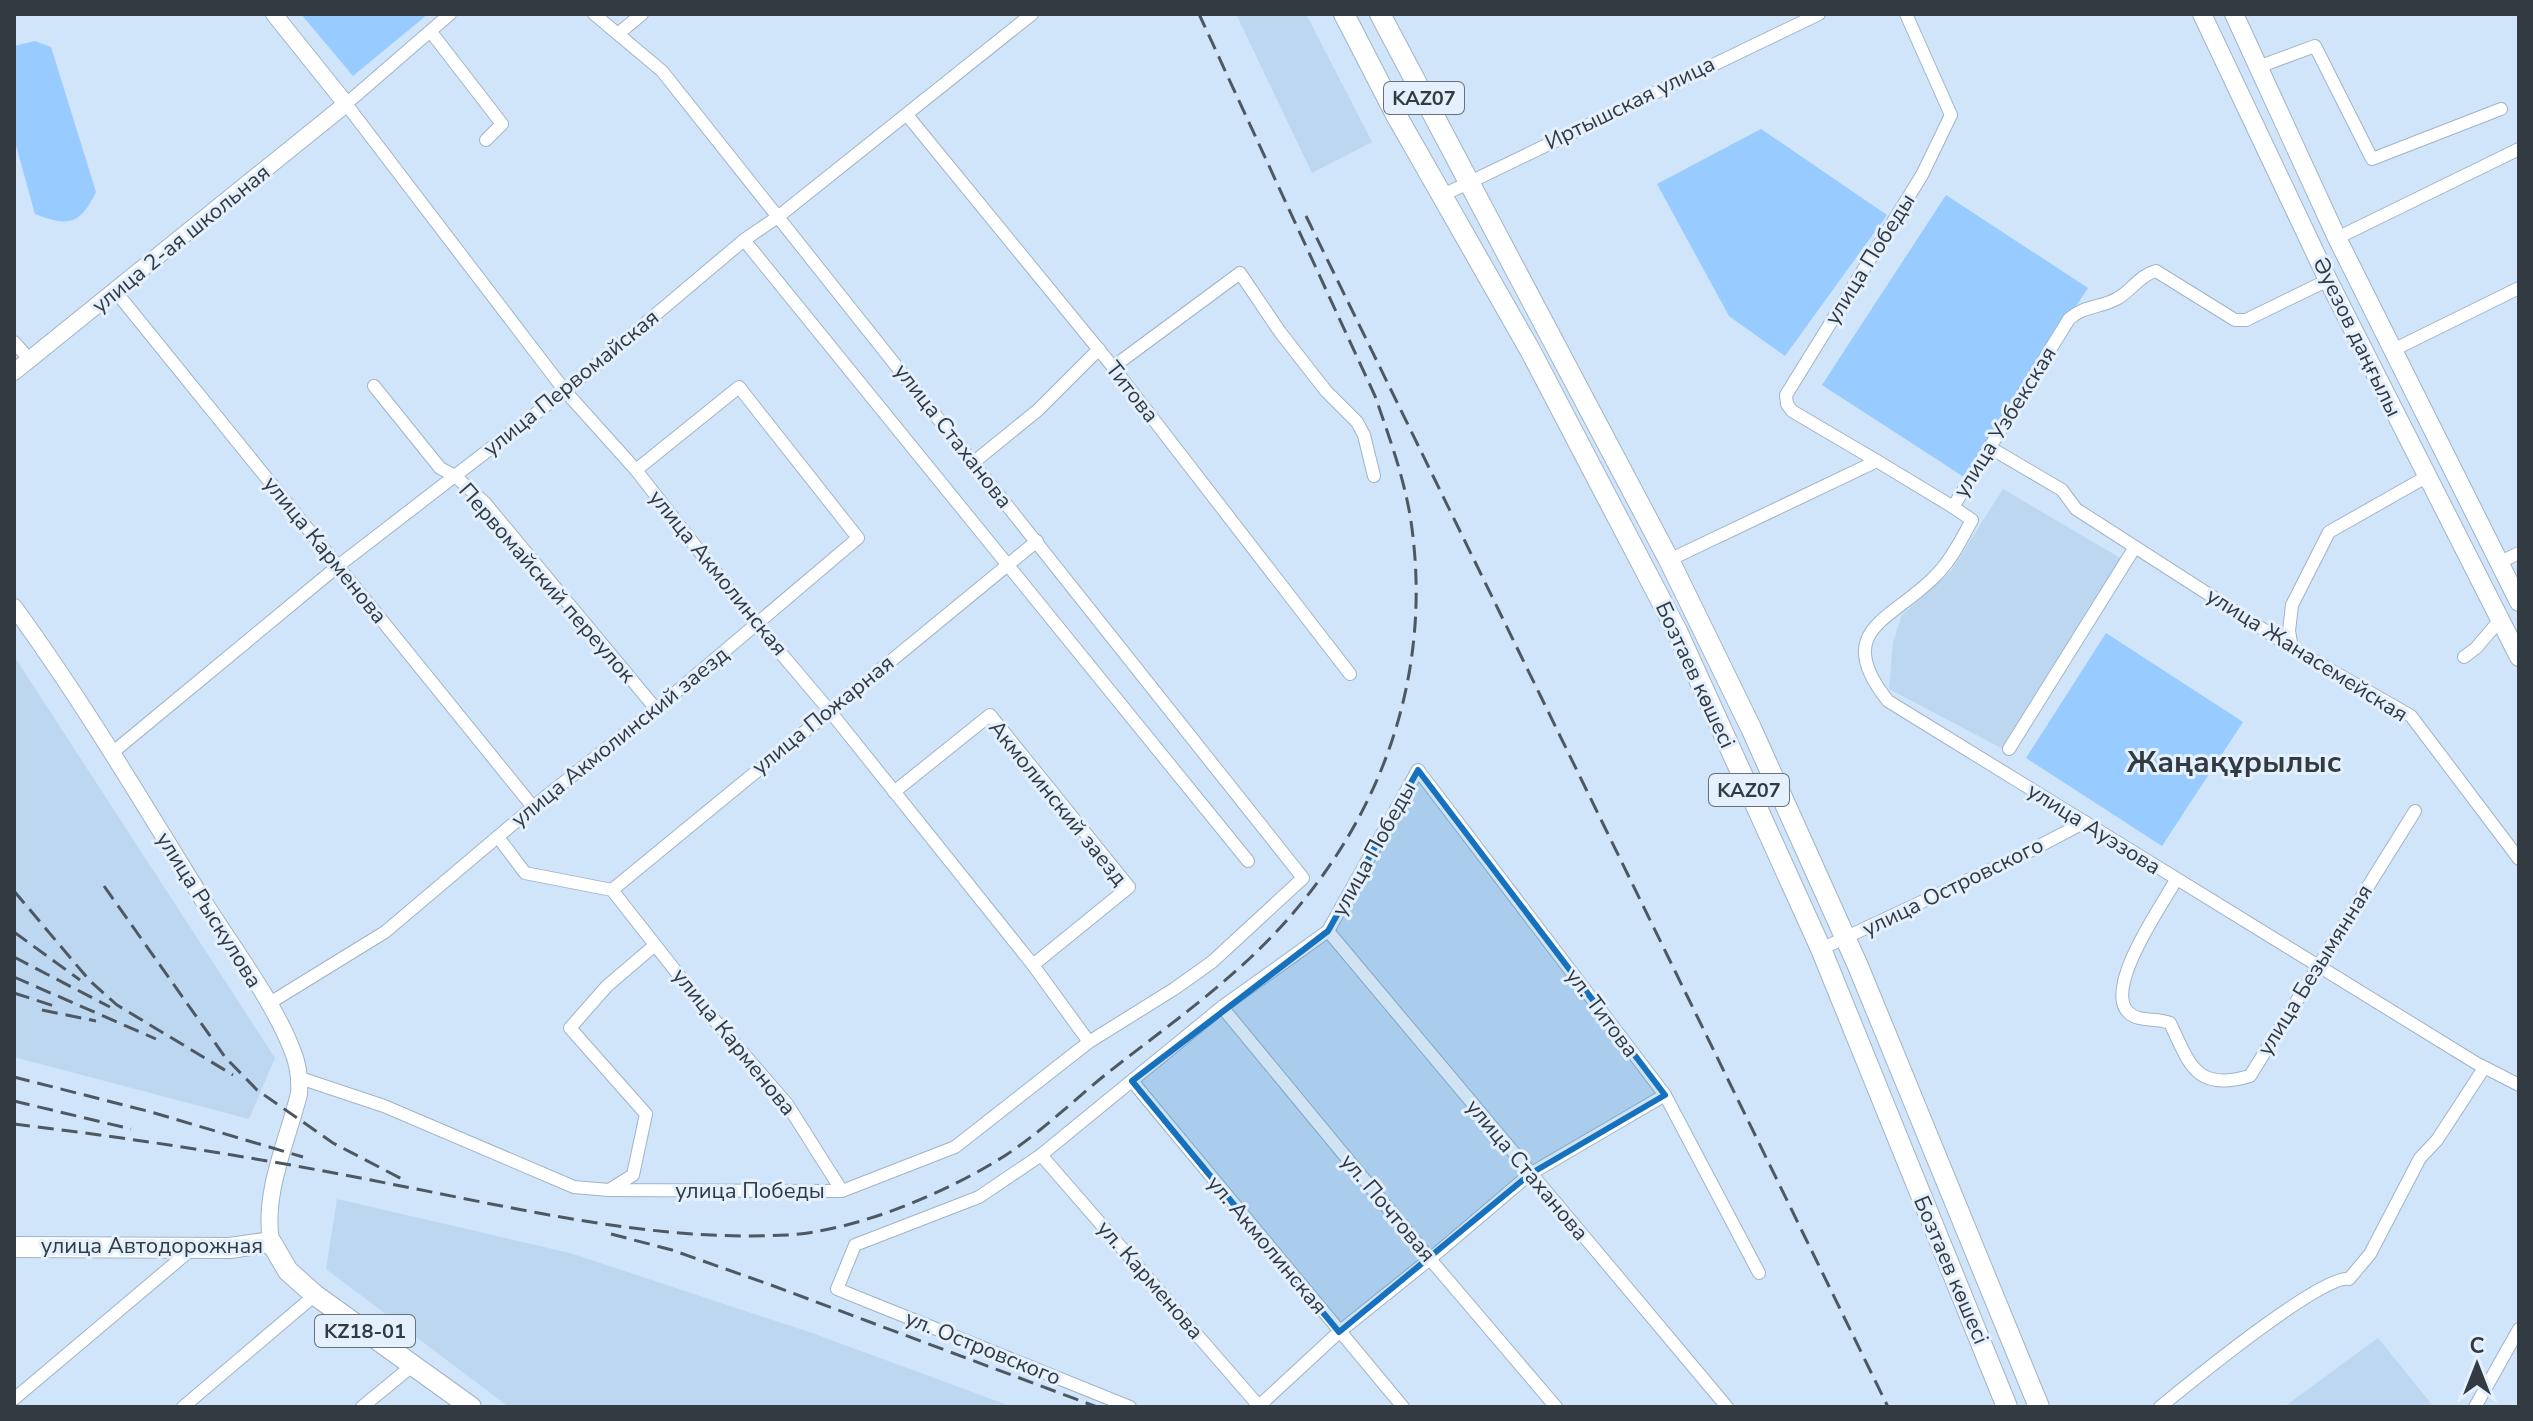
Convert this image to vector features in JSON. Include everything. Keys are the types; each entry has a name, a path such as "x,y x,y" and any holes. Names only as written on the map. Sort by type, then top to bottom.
{"main road":[{"name":"Бозтаев көшесі","path":"1344,14 1395,113 1530,350 1678,633 1821,949 2007,1407"},
{"name":"Бозтаев көшесі","path":"1380,14 1669,560 1751,728 1845,938 2039,1407"},
{"name":"Әуезов даңғылы","path":"2202,14 2328,280 2519,657"},
{"name":"Әуезов даңғылы","path":"2234,14 2337,238 2519,602"},
{"name":"улица Автодорожная","path":"14,1247 230,1248 271,1242 288,1271 315,1295 471,1407"}],"street":[{"path":"274,14 346,104 450,14"},
{"name":"улица Стаханова","path":"594,14 662,71 1299,870"},
{"path":"619,33 642,14"},
{"name":"улица Первомайская","path":"112,753 338,566 565,391 744,240 779,216 1032,14"},
{"name":"Иртышская улица","path":"1443,195 1795,19 1819,14"},
{"name":"улица Победы","path":"1877,461 1792,411 1786,395 1922,175 1951,115 1906,14"},
{"path":"431,32 502,124 486,140"},
{"path":"2258,67 2315,46 2372,159 2501,109"},
{"name":"улица 2-ая школьная","path":"14,372 346,104"},
{"name":"улица Акмолинская","path":"346,104 565,391 636,470 757,625 1033,965 1089,1042"},
{"name":"Титова","path":"907,115 1099,349 1350,674"},
{"path":"2337,238 2519,149"},
{"path":"744,240 1248,861"},
{"name":"улица Узбекская","path":"1877,461 1953,507 2069,319 2078,311 2117,299 2148,273 2156,271 2235,320 2246,320 2328,280"},
{"path":"1113,367 1240,273 1280,332 1326,391 1357,422 1364,435 1374,476"},
{"path":"2393,350 2519,288"},
{"name":"улица Карменова","path":"116,292 533,807"},
{"path":"14,342 30,360"},
{"path":"974,462 1038,410 1099,349"},
{"name":"Первомайский переулок","path":"374,386 440,468 455,476 485,503 656,709"},
{"name":"улица Акмолинский заезд","path":"268,1004 385,932 858,538 739,387 636,470"},
{"name":"улица Жанасемейская","path":"1989,447 2062,490 2076,509 2292,648 2411,716 2519,859"},
{"path":"1669,560 1877,461"},
{"path":"2292,648 2289,631 2292,605 2329,532 2426,477"},
{"name":"улица Ауэзова","path":"1953,507 1972,520 1952,555 1938,574 1875,626 1866,641 1864,659 1867,671 1888,701 2317,967 2484,1068 2519,1085"},
{"name":"улица Пожарная","path":"612,890 1037,541"},
{"path":"2009,749 2135,547"},
{"path":"2498,563 2519,553"},
{"name":"улица Рыскулова","path":"14,607 112,753 268,1004 293,1051 300,1078 299,1094 271,1201 271,1242"},
{"path":"2464,657 2500,620"},
{"name":"Акмолинский заезд","path":"894,792 990,715 1129,887 1033,965"},
{"name":"улица Победы","path":"837,1289 855,1245 979,1197 1041,1155 1222,1007 1328,931 1418,770"},
{"name":"ул. Титова","path":"1418,770 1665,1095 1759,1273"},
{"name":"улица Безымянная","path":"2176,880 2131,958 2121,992 2123,1006 2131,1015 2170,1023 2191,1068 2209,1079 2232,1081 2250,1076 2415,811"},
{"name":"улица Островского","path":"1821,949 2085,822"},
{"path":"498,837 525,873 612,890"},
{"name":"улица Победы","path":"300,1078 384,1106 574,1187 609,1190 842,1191 955,1147 1089,1042 1212,962 1302,881 1299,870"},
{"name":"улица Карменова","path":"612,890 711,1016 787,1104 842,1191"},
{"name":"улица Стаханова","path":"1328,931 1727,1407"},
{"path":"609,1190 633,1175 646,1114 570,1028 607,986 655,945"},
{"name":"ул. Почтовая","path":"1222,1007 1556,1407"},
{"path":"2160,1407 2233,1348 2326,1286 2343,1278 2349,1279 2370,1254 2420,1158 2437,1140 2484,1068"},
{"name":"ул. Акмолинская","path":"1132,1081 1403,1407"},
{"path":"1258,1406 1339,1332 1530,1174 1665,1095"},
{"name":"ул. Карменова","path":"1041,1155 1258,1406"},
{"path":"14,1399 193,1248"},
{"name":"ул. Островского","path":"837,1289 1130,1407"},
{"path":"183,1407 315,1295"},
{"path":"2475,1407 2519,1329"},
{"path":"362,1407 412,1366"}],"highlighted area":[{"path":"1418,770 1665,1095 1530,1174 1339,1332 1132,1081 1328,931"}],"shaded area":[{"path":"301,14 428,14 353,76"},
{"path":"1236,14 1306,14 1372,142 1312,173"},
{"path":"35,41 51,47 96,192 84,211 72,220 56,221 35,214 14,138 14,46"},
{"path":"1761,129 1887,215 1785,356 1729,316 1657,184"},
{"path":"1946,195 2088,288 1964,477 1822,385"},
{"path":"2003,489 2122,559 2005,750 1889,689 1893,642 1902,615 1951,571"},
{"path":"2106,633 2243,722 2162,846 2026,758"},
{"path":"14,656 275,1058 249,1119 14,1057"},
{"path":"337,1199 570,1253 812,1333 1013,1407 509,1407 326,1269"},
{"path":"2378,1338 2434,1407 2284,1407"}],"railway":[{"path":"14,1124 250,1158 637,1229 737,1236 814,1232 872,1218 930,1196 1006,1155 1194,1006 1258,951 1313,889 1343,845 1369,798 1389,749 1404,698 1413,645 1416,592 1413,537 1403,483 1375,396 1199,14"},
{"path":"1306,216 1888,1407"},
{"path":"104,886 225,1057 257,1090 333,1143 402,1179"},
{"path":"14,891 90,981 117,1005 233,1075"},
{"path":"14,932 80,980"},
{"path":"14,957 110,1007"},
{"path":"14,977 156,1039"},
{"path":"14,993 54,1006"},
{"path":"42,1010 96,1021"},
{"path":"14,1077 151,1112 303,1157"},
{"path":"14,1101 131,1129"},
{"path":"611,1234 672,1250 771,1285 1097,1407"}],"district":[{"name":"Жаңақұрылыс","path":"2234,762"}]}
